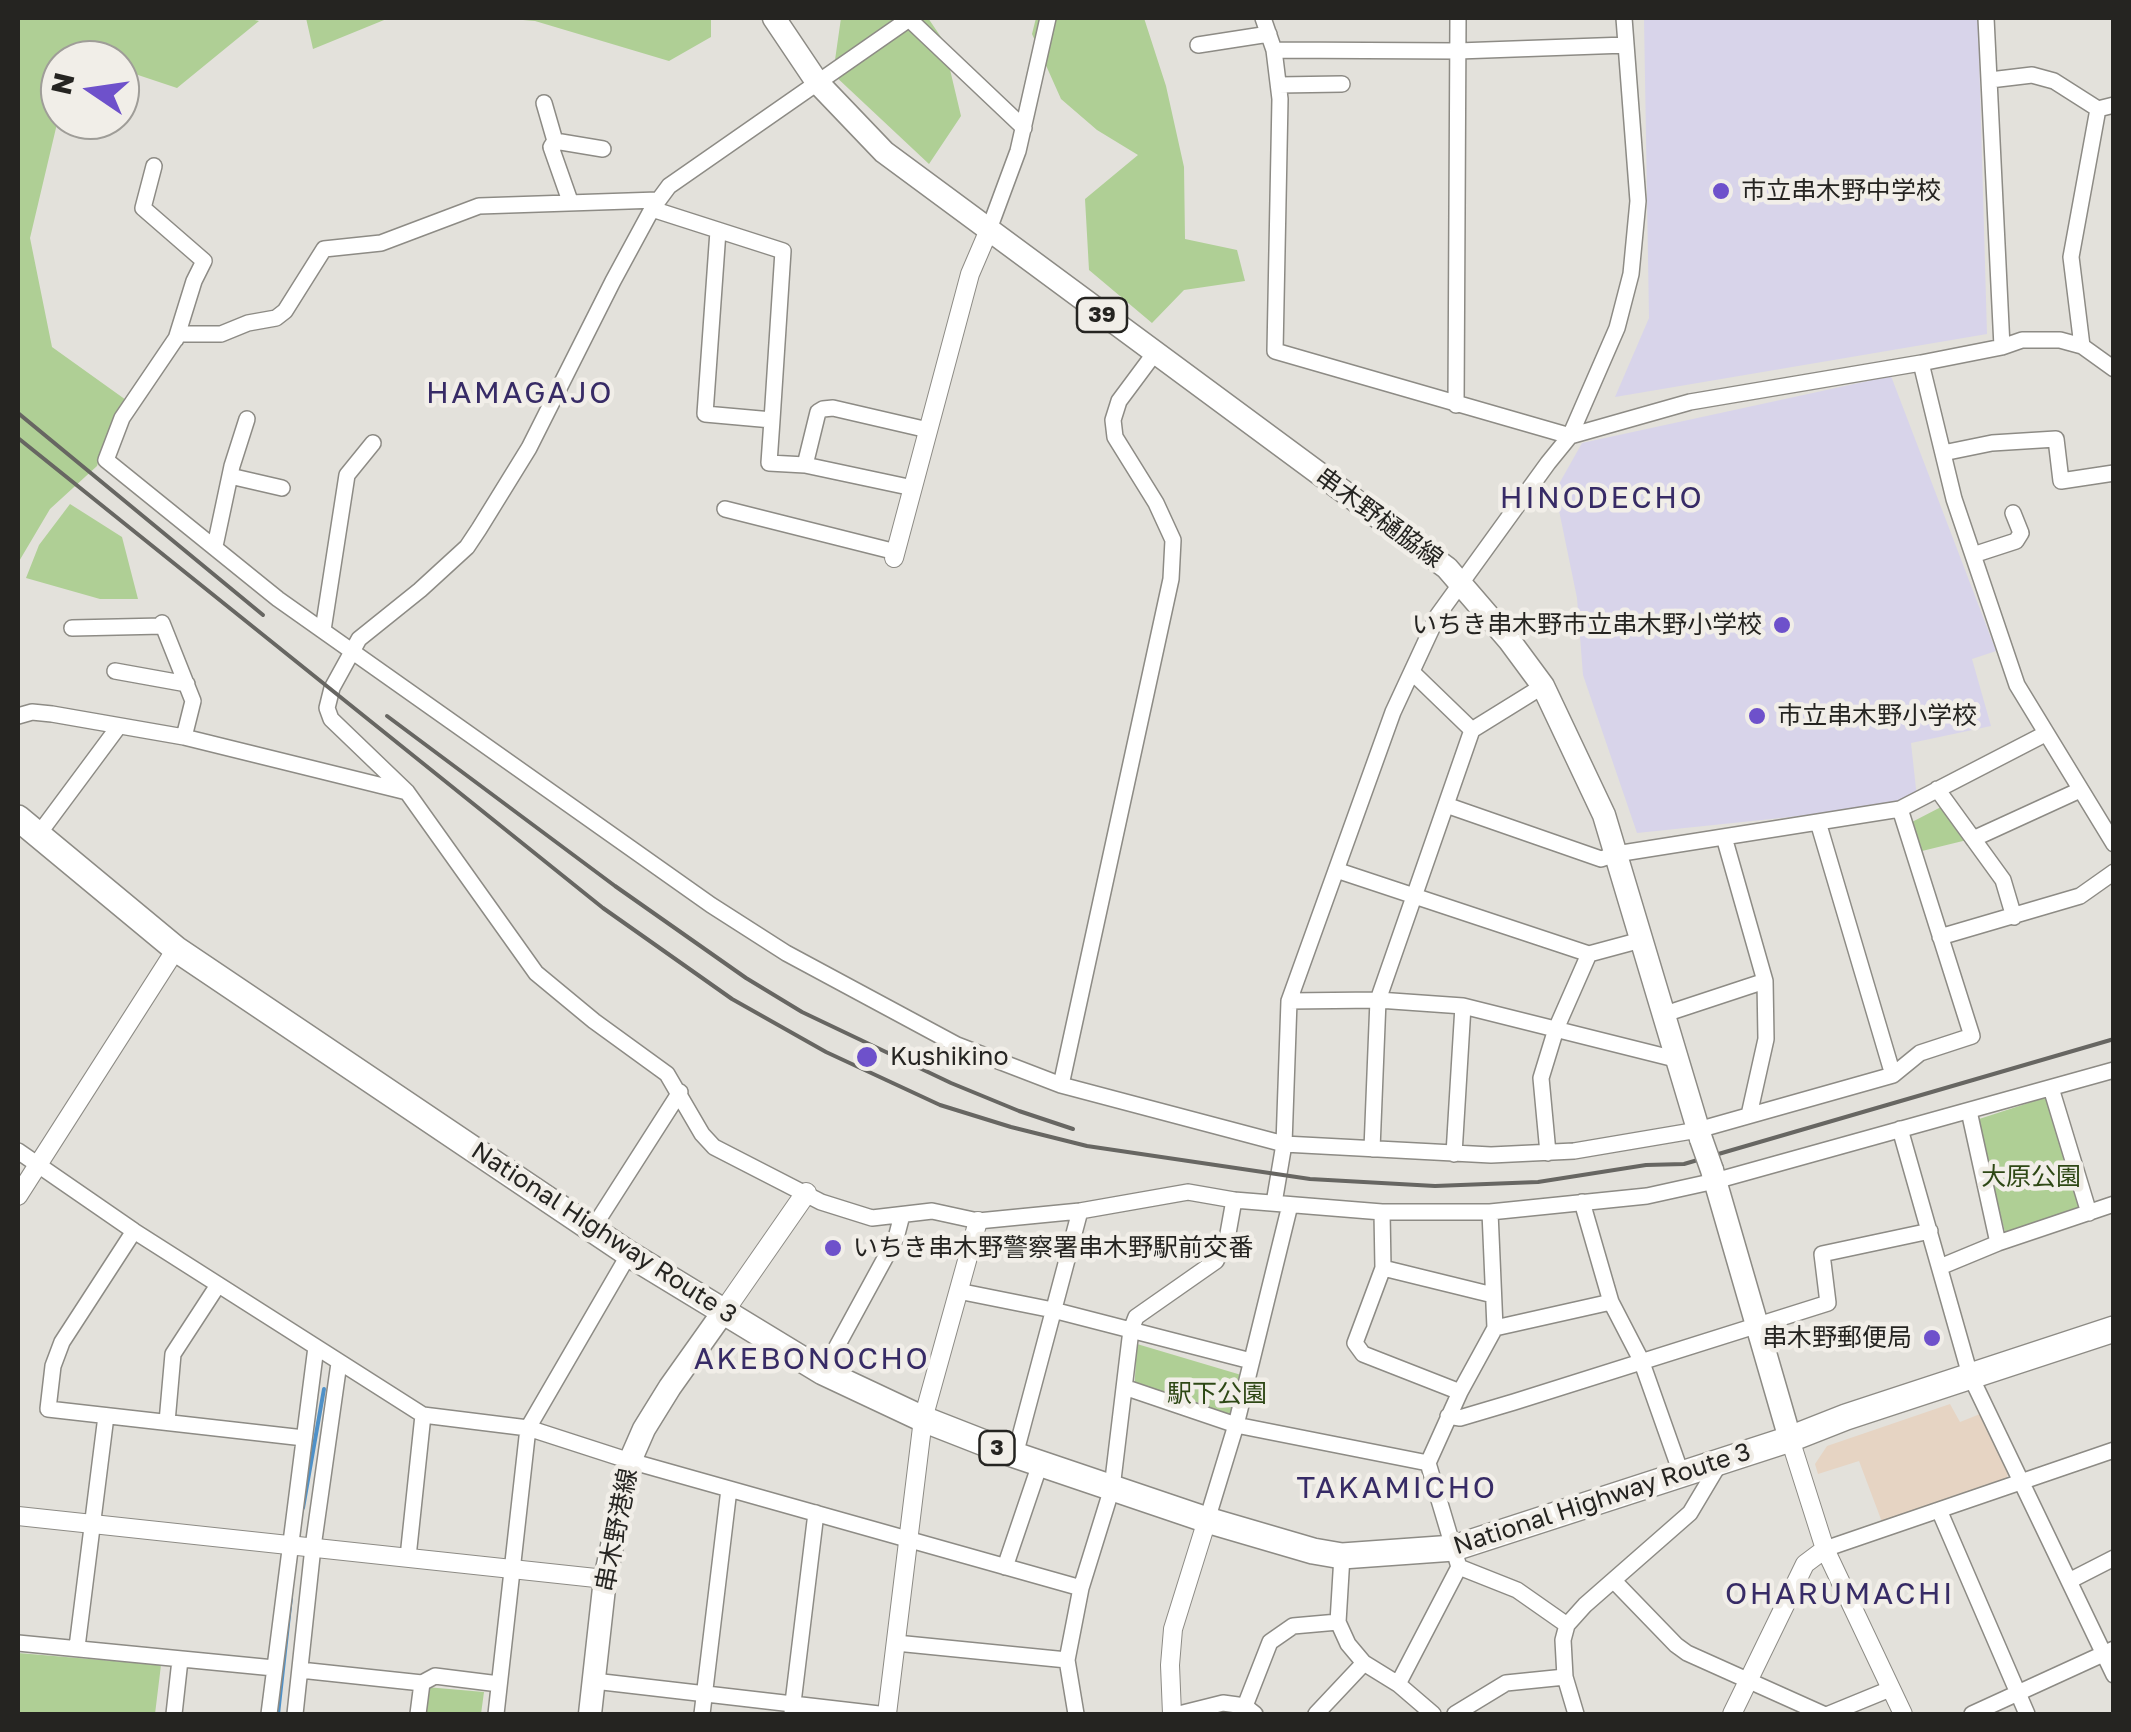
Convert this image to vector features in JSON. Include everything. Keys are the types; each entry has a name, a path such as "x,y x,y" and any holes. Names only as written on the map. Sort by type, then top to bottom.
{"highway":[{"name":"National Highway Route 3","path":"18,818 176,949 629,1254 822,1372 922,1419 1015,1456 1314,1551 1342,1556 1456,1558 1681,1473 1790,1440 1846,1416 2114,1328"}],"main road":[{"name":"串木野樋脇線","path":"774,18 818,82 884,152 1448,568 1543,686 1604,815 1790,1440"},
{"path":"724,1311 806,1192"},
{"name":"串木野港線","path":"590,1714 605,1579 630,1461 670,1387 724,1311"}],"street":[{"path":"1024,128 909,18 669,186 655,205 529,448 480,529 466,547 359,639 332,688 327,708 331,720 407,792 536,974 594,1022 651,1060 680,1092 702,1134 714,1147 821,1202 872,1218 932,1211 978,1221 1080,1211 1188,1192 1234,1200 1382,1212 1490,1212 1647,1196 2114,1070"},
{"path":"725,509 895,555 970,274 1024,128 1048,18"},
{"path":"1263,18 1279,85 1275,352 1570,436 1690,402 2002,347 2022,340 2060,340 2082,346 2114,370"},
{"path":"1456,406 1458,18"},
{"path":"1338,1622 1293,1626 1270,1642 1250,1710 1223,1704 1175,1714 1170,1664 1173,1629 1236,1425 1282,1204 1289,1001 1393,712 1438,615 1570,436 1617,328 1632,274 1638,201 1624,18"},
{"path":"1986,18 2002,347"},
{"path":"1198,45 1271,42 1458,50 1626,45"},
{"path":"1990,80 2032,76 2054,81 2106,107 2071,257 2082,346"},
{"path":"1279,85 1342,84"},
{"path":"544,103 556,141"},
{"path":"556,141 551,146 570,201"},
{"path":"556,141 604,149"},
{"path":"154,166 143,208 204,261 176,339"},
{"path":"913,488 804,465 769,463 784,251 718,231 655,205 570,201 479,206 380,243 324,249 276,318 221,334 178,334 122,418 106,460 278,599 351,652 680,884 786,953 956,1044 1061,1085 1284,1144 1454,1154 1548,1153 1700,1134 1893,1075 1920,1053 1972,1036 1900,808"},
{"path":"718,231 704,414 772,420"},
{"path":"1061,1085 1172,579 1173,540 1156,503 1116,437 1113,420 1120,401 1154,354"},
{"path":"1921,362 1954,499 2017,685 2114,844"},
{"path":"804,465 818,412 823,409 928,430"},
{"path":"215,546 247,419"},
{"path":"1942,453 1992,443 2056,439 2060,480 2114,473"},
{"path":"323,630 346,475 373,443"},
{"path":"230,476 282,488"},
{"path":"1973,555 2016,540 2021,533 2013,513"},
{"path":"72,628 162,625 193,701 184,737"},
{"path":"116,671 187,684"},
{"path":"1412,672 1472,730"},
{"path":"1372,1149 1378,1000 1472,730 1543,686"},
{"path":"18,716 32,712 52,714 184,737 407,792"},
{"path":"38,835 119,726"},
{"path":"1446,805 1601,859 1900,808 2045,734"},
{"path":"1937,789 2003,880 2014,917"},
{"path":"1973,839 2080,790"},
{"path":"1818,822 1893,1075"},
{"path":"1724,837 1765,981 1766,1039 1749,1116"},
{"path":"1336,870 1589,954 1641,940"},
{"path":"1940,937 2080,896 2114,872"},
{"path":"18,1196 176,949"},
{"path":"1548,1153 1541,1078 1556,1029 1589,954"},
{"path":"1662,1014 1765,981"},
{"path":"1289,1001 1378,1000 1463,1006 1675,1059"},
{"path":"1454,1154 1463,1006"},
{"path":"2051,1088 2089,1212"},
{"path":"593,1228 680,1092"},
{"path":"1969,1111 1998,1243"},
{"path":"1900,1129 1970,1376 2069,1580 2109,1651 2114,1674"},
{"path":"18,1151 218,1286 423,1416 528,1428 630,1461 1080,1588"},
{"path":"1076,1714 1066,1660 1080,1588 1112,1488 1131,1330 1136,1318 1216,1261 1227,1239 1234,1200"},
{"path":"1582,1202 1611,1302 1641,1360 1681,1473"},
{"path":"1940,1266 2110,1205 2114,1226"},
{"path":"1015,1456 1080,1211"},
{"path":"1382,1212 1383,1268 1356,1343 1363,1354 1460,1392"},
{"path":"1398,1684 1456,1558 1428,1463 1495,1328 1490,1212"},
{"path":"822,1372 896,1238 902,1215"},
{"path":"888,1714 922,1419 978,1221"},
{"path":"134,1231 62,1342 53,1366 48,1409 304,1438"},
{"path":"1448,1416 1460,1418 1828,1303 1822,1254 1930,1231"},
{"path":"496,1714 528,1428 629,1254"},
{"path":"1383,1268 1494,1295"},
{"path":"167,1422 173,1354 218,1286"},
{"path":"958,1291 1053,1310 1251,1361"},
{"path":"1495,1328 1611,1302"},
{"path":"269,1714 316,1347"},
{"path":"295,1714 339,1364"},
{"path":"1124,1387 1236,1425 1428,1463"},
{"path":"78,1647 106,1416"},
{"path":"408,1558 423,1416"},
{"path":"1790,1440 1825,1549 1903,1714"},
{"path":"1732,1714 1806,1564 1825,1549 2114,1450"},
{"path":"1576,1714 1565,1677 1563,1640 1567,1624 1690,1513 1721,1461"},
{"path":"1005,1567 1040,1464"},
{"path":"702,1714 729,1489"},
{"path":"1939,1510 2027,1714"},
{"path":"792,1710 816,1514"},
{"path":"18,1516 605,1579"},
{"path":"1342,1556 1338,1622 1348,1644 1364,1663 1398,1684 1433,1714"},
{"path":"1456,1558 1518,1590 1567,1624"},
{"path":"2069,1580 2114,1558"},
{"path":"1615,1582 1676,1645 1826,1714 1890,1689"},
{"path":"18,1643 274,1668"},
{"path":"896,1643 1066,1660"},
{"path":"1972,1714 2109,1651"},
{"path":"174,1714 180,1660"},
{"path":"1316,1714 1364,1663"},
{"path":"300,1670 422,1683 435,1676 499,1684"},
{"path":"1455,1714 1506,1683 1565,1677"},
{"path":"594,1681 704,1694 792,1710 878,1714"},
{"path":"418,1714 422,1683"}],"shaded area":[{"path":"1644,18 1978,18 1987,334 1615,397 1649,318"},
{"name":"いちき串木野市立串木野小学校","path":"1891,376 1996,651 1972,659 1991,726 1911,743 1917,798 1867,809 1637,833 1583,675 1577,598 1555,491 1582,443"},
{"path":"1950,1404 1960,1422 1980,1414 2008,1473 2006,1482 1882,1522 1859,1461 1818,1474 1815,1464 1827,1446"}],"green space":[{"path":"18,18 259,21 177,88 140,76 140,40 40,40 40,140 53,140 30,238 52,347 126,400 108,432 97,466 50,509 18,563"},
{"path":"306,18 389,18 313,49"},
{"path":"499,18 711,18 711,37 669,61 535,21"},
{"path":"841,18 928,18 943,40 961,116 929,164 833,74"},
{"path":"1036,18 1144,18 1166,86 1184,167 1185,239 1237,250 1245,281 1184,290 1152,323 1089,270 1085,199 1138,155 1097,130 1061,99 1032,34"},
{"path":"70,504 122,537 138,599 100,599 26,578 39,545"},
{"path":"1941,807 1967,840 1922,851 1912,822"},
{"name":"大原公園","path":"2047,1097 2082,1209 2006,1236 1976,1120"},
{"name":"駅下公園","path":"1137,1344 1248,1377 1240,1415 1217,1420 1134,1393"},
{"path":"18,1653 161,1665 155,1714 18,1714"},
{"path":"426,1687 484,1692 481,1714 425,1714"}],"waterway":[{"path":"303,1508 324,1389"},
{"path":"278,1714 291,1597"}],"railway":[{"path":"18,413 263,615"},
{"path":"18,438 603,908 732,999 826,1052 940,1105 1011,1127 1087,1146 1310,1179 1435,1186 1538,1182 1646,1165 1684,1164 2114,1039"},
{"path":"387,716 615,886 746,978 802,1012 951,1083 1073,1129"}],"place":[{"name":"市立串木野中学校","path":"1721,191"},
{"name":"いちき串木野市立串木野小学校","path":"1782,625"},
{"name":"市立串木野小学校","path":"1757,716"},
{"name":"Kushikino","path":"867,1057"},
{"name":"いちき串木野警察署串木野駅前交番","path":"833,1248"},
{"name":"串木野郵便局","path":"1932,1338"}],"district":[{"name":"HAMAGAJO","path":"520,393"},
{"name":"HINODECHO","path":"1602,498"},
{"name":"AKEBONOCHO","path":"812,1359"},
{"name":"TAKAMICHO","path":"1397,1488"},
{"name":"OHARUMACHI","path":"1840,1594"}]}
